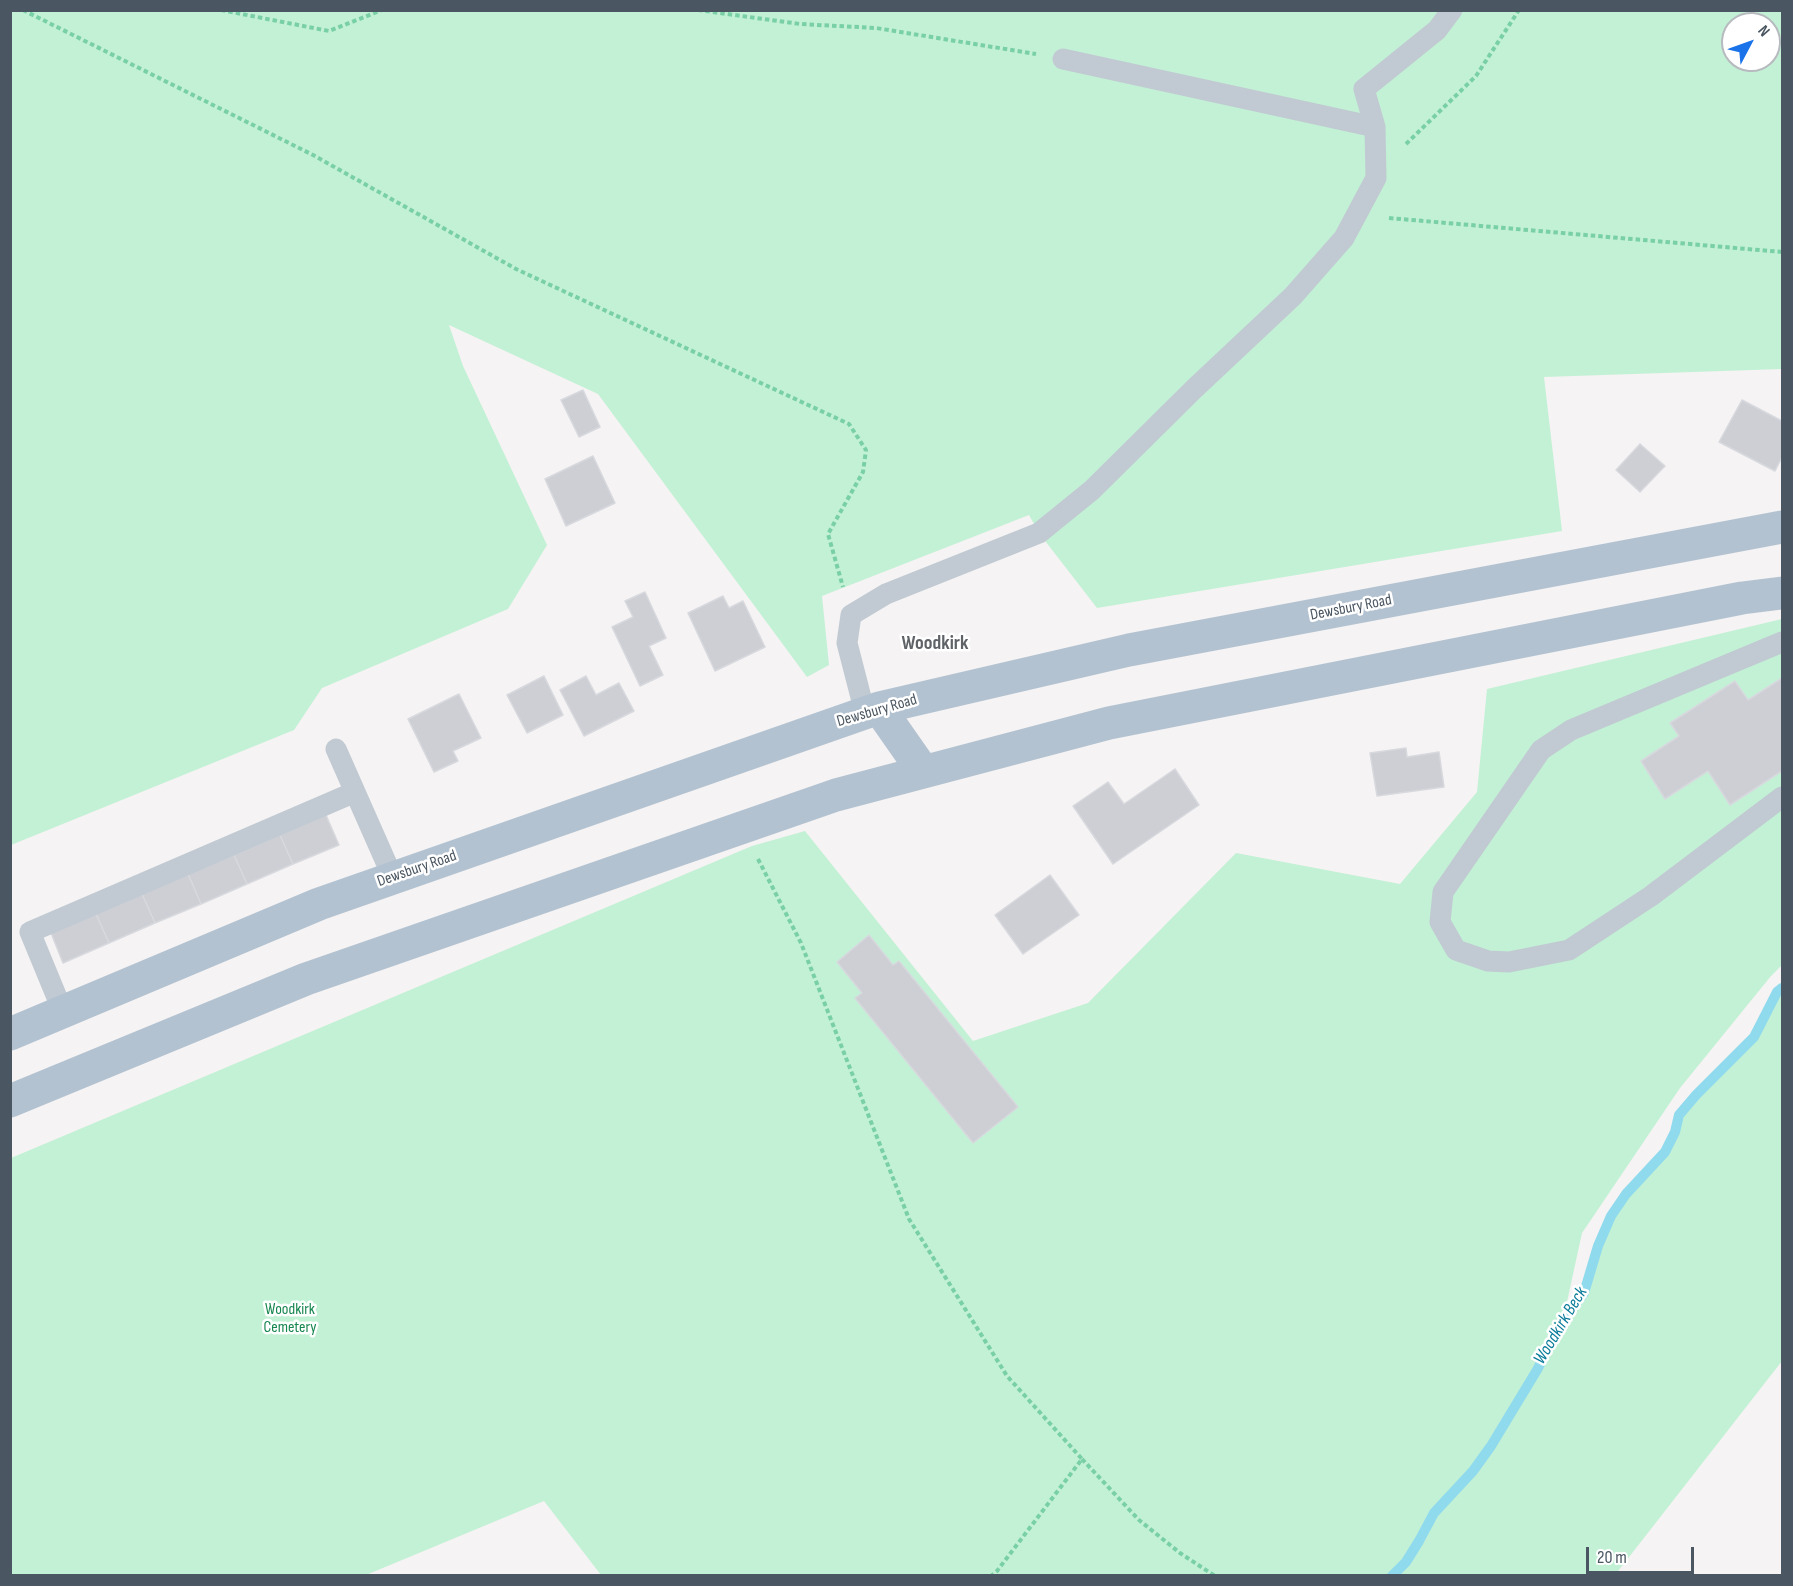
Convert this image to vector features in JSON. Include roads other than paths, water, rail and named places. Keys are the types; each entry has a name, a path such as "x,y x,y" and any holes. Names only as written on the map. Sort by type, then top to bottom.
{"main road":[{"name":"Dewsbury Road","path":"10,1034 319,904 872,710 1129,650 1782,527"},
{"path":"10,1101 306,979 836,795 1109,723 1742,598 1782,593"},
{"path":"872,710 923,771"}],"lane":[{"path":"872,710 847,643 851,615 886,594 1039,533 1083,497 1138,446 1194,388 1293,296 1344,238 1376,178 1375,127 1364,89 1437,30 1452,10"},
{"path":"1064,58 1375,127"},
{"path":"1782,642 1571,730 1541,750 1443,892 1440,922 1456,950 1488,962 1509,962 1569,950 1651,896 1782,797"},
{"path":"336,749 393,878"},
{"path":"63,1012 30,932 355,792"}],"waterway":[{"name":"Woodkirk Beck","path":"1392,1576 1406,1562 1434,1513 1473,1471 1491,1446 1537,1370 1562,1322 1584,1293 1598,1246 1611,1216 1626,1194 1665,1152 1675,1132 1679,1115 1754,1037 1777,992 1782,988"}],"district":[{"name":"Woodkirk","path":"935,644"}],"park label":[{"name":"Woodkirk Cemetery","path":"290,1319"}]}
